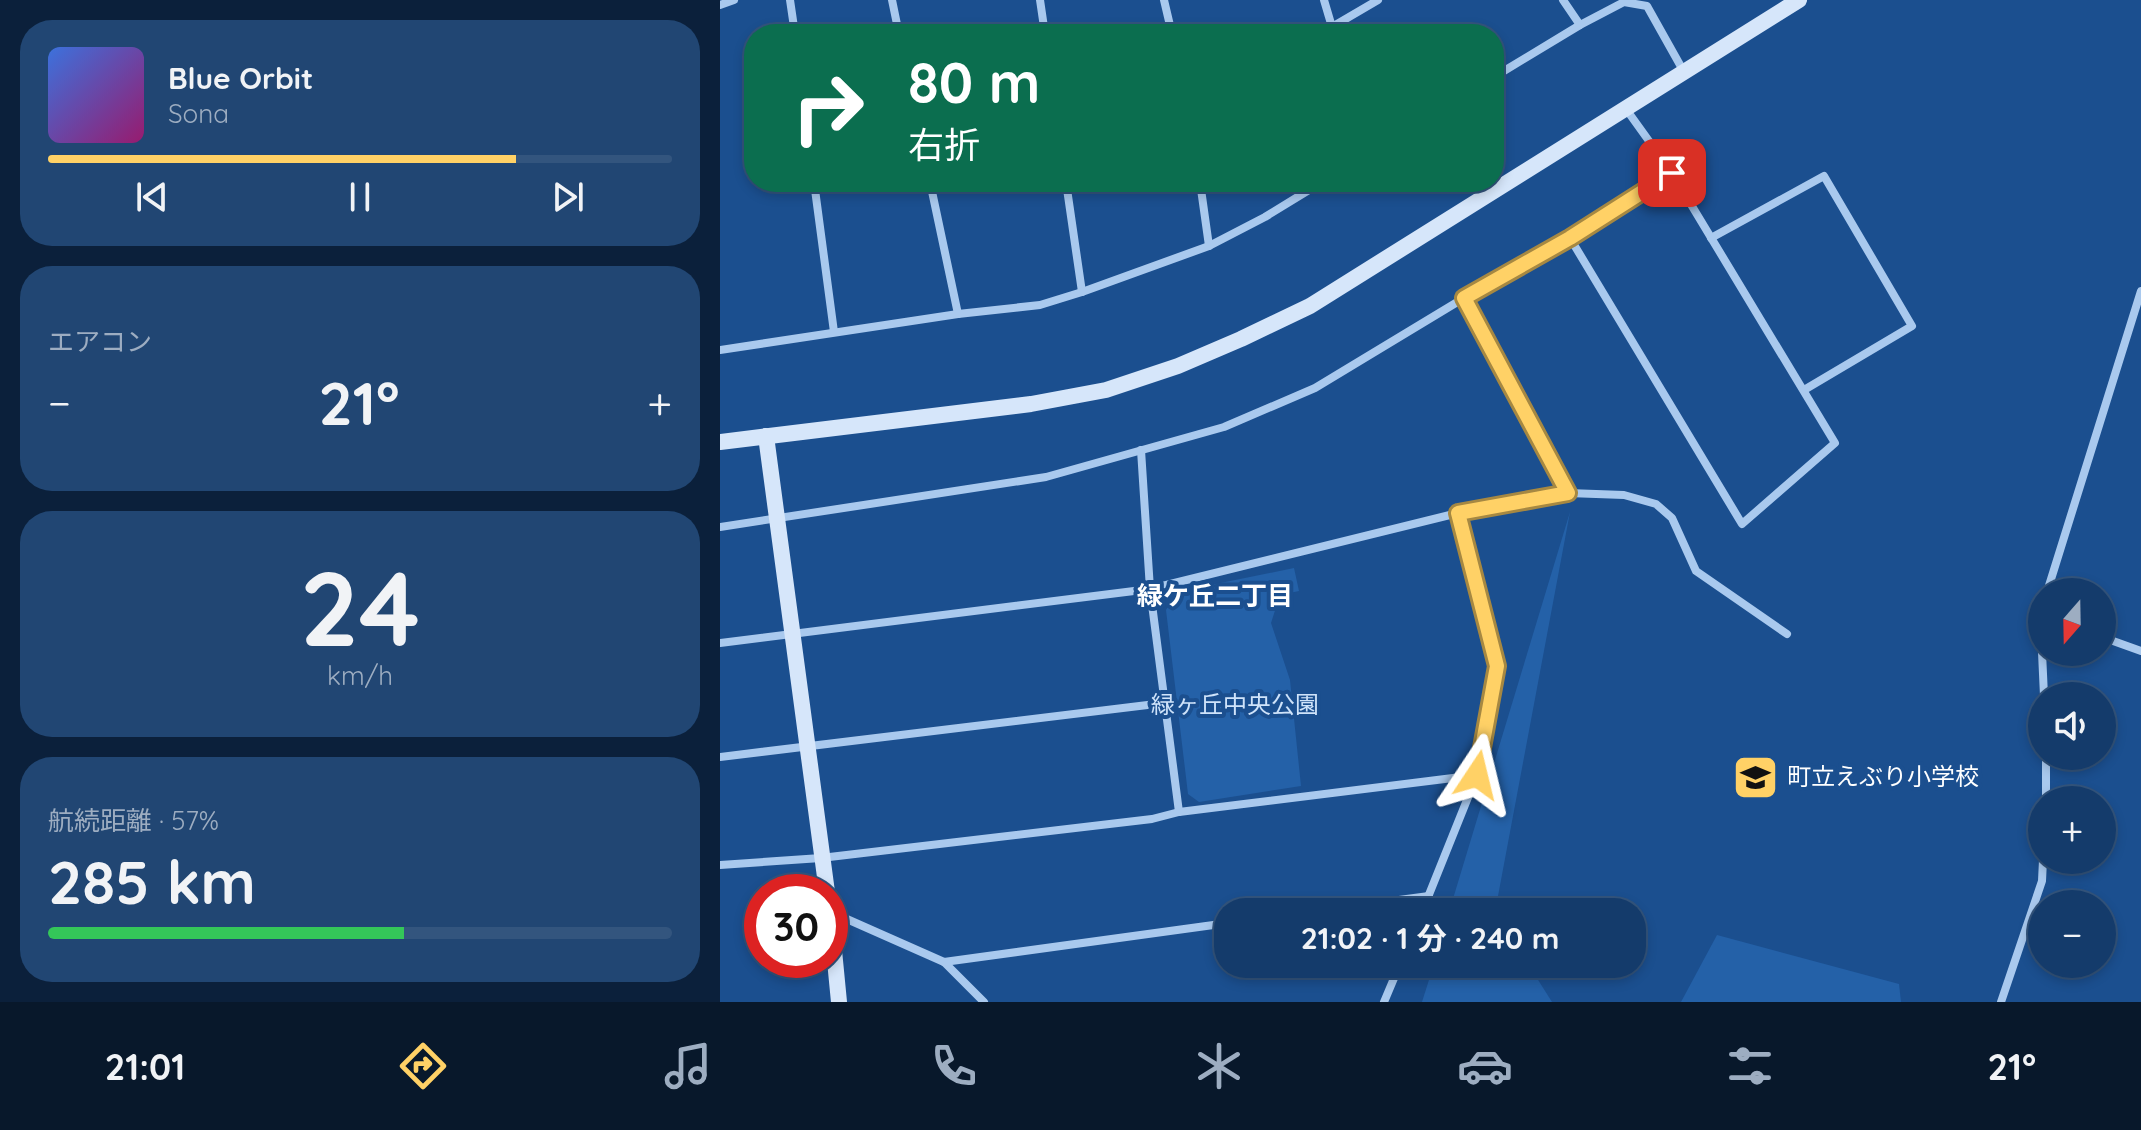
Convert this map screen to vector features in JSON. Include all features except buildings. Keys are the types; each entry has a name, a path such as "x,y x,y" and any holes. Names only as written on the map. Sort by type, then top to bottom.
{"street":[{"path":"720,5 734,0"},
{"path":"790,0 794,24"},
{"path":"892,0 897,24"},
{"path":"1040,0 1044,24"},
{"path":"1164,0 1170,24"},
{"path":"1324,0 1331,24"},
{"path":"1337,24 1378,0"},
{"path":"1563,0 1580,25"},
{"path":"1504,185 1799,0"},
{"path":"1504,71 1624,2 1647,6 1684,72"},
{"path":"1570,238 1742,524 1835,443 1672,173 1626,109"},
{"path":"720,527 1046,477 1224,427 1315,388 1570,238 1672,173"},
{"path":"1711,238 1824,176 1912,326 1804,390"},
{"path":"815,192 834,332"},
{"path":"932,192 958,314"},
{"path":"1067,192 1082,292"},
{"path":"1201,192 1209,246"},
{"path":"720,350 958,314 1040,305 1209,246 1306,192"},
{"path":"720,442 1031,404 1106,390 1178,366 1310,306 1493,192"},
{"path":"2051,578 2141,291"},
{"path":"1464,298 1568,493"},
{"path":"766,436 824,874"},
{"path":"1141,450 1150,589 1179,812"},
{"path":"720,643 1150,589 1458,513 1568,493 1624,495 1656,504 1672,518 1696,571 1787,634"},
{"path":"1414,898 1429,896 1477,775 1497,666 1458,513"},
{"path":"2116,642 2141,651"},
{"path":"720,757 1164,703"},
{"path":"720,865 821,858 1136,821 1179,812 1477,775"},
{"path":"2001,1002 2042,874"},
{"path":"848,919 944,962 984,1002"},
{"path":"944,962 1214,925"},
{"path":"837,978 839,1002"},
{"path":"1384,1002 1394,978"}],"green space":[{"path":"1570,512 1498,898 1453,898"},
{"name":"緑ヶ丘中央公園","path":"1294,568 1299,591 1280,595 1271,623 1290,680 1301,786 1199,802 1188,794 1166,610 1176,592"},
{"path":"1717,935 1899,984 1901,1002 1681,1002"},
{"path":"1430,978 1537,978 1552,1002 1422,1002"}],"place":[{"name":"町立えぶり小学校","path":"1756,777"}],"district":[{"name":"緑ケ丘二丁目","path":"1215,596"}],"route":[{"path":"1477,775 1497,666 1458,513 1568,493 1464,298 1570,238 1672,173"}]}
